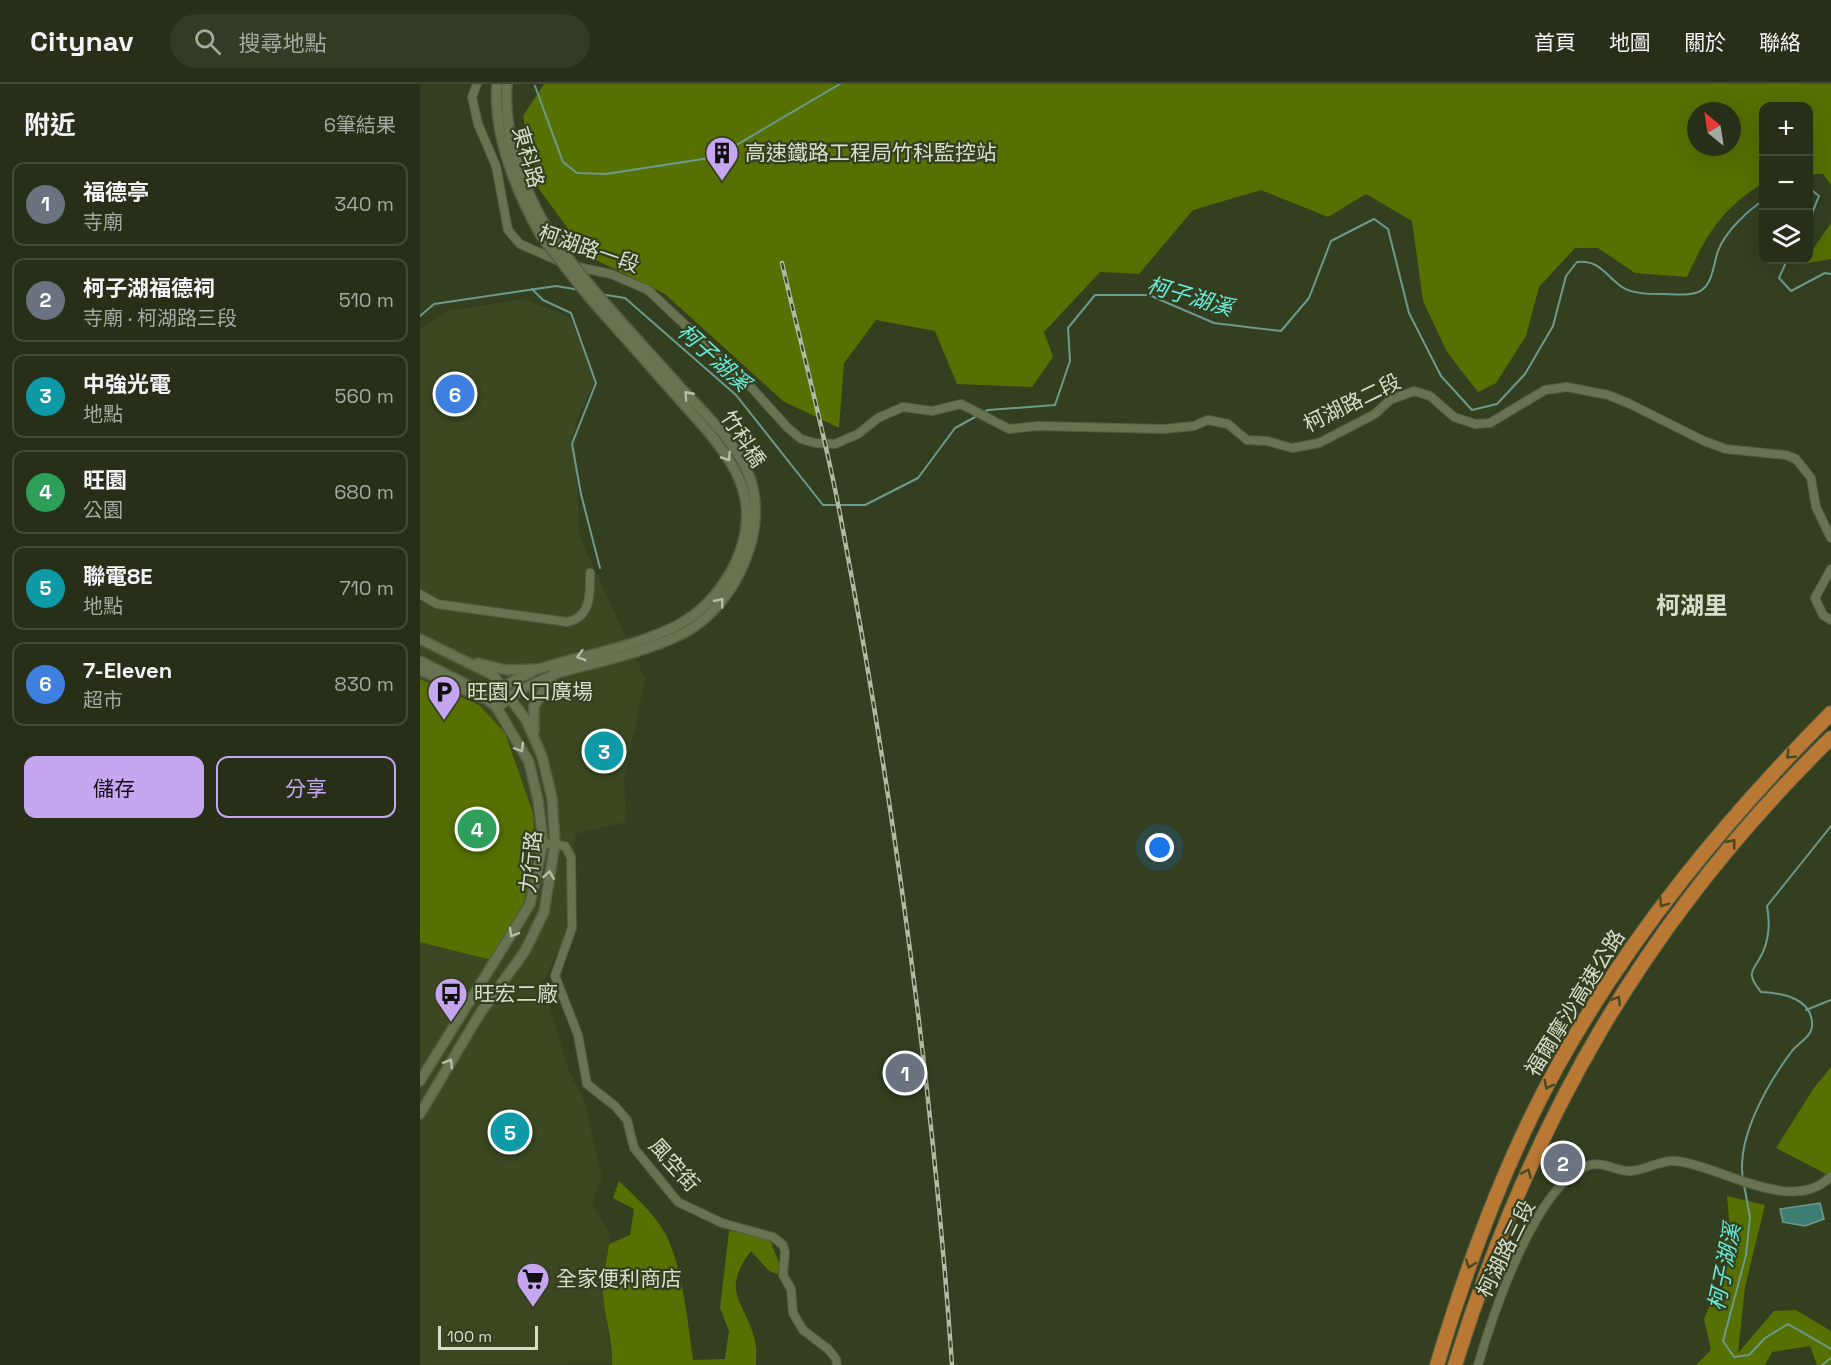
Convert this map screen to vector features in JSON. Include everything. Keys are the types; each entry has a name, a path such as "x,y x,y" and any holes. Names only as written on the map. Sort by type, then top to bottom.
{"highway":[{"name":"福爾摩沙高速公路","path":"1437,1365 1490,1209 1557,1066 1606,986 1667,897 1732,816 1831,713"},
{"name":"福爾摩沙高速公路","path":"1455,1365 1470,1316 1518,1192 1555,1109 1618,998 1680,909 1746,825 1831,738"}],"street":[{"name":"柯湖路一段","path":"477,84 472,97 478,124 496,166 504,219 513,237 542,255 572,266 611,274 648,290 751,387 801,439 815,443 835,444 858,434 878,418 903,407 932,411 961,404"},
{"name":"東科路","path":"497,84 496,104 517,190 545,234"},
{"name":"東科路","path":"507,84 510,131 518,163 525,187 545,234"},
{"name":"竹科橋","path":"538,669 652,636 680,624 705,605 725,580 740,552 746,526 745,497 739,478 727,456 575,280 545,234"},
{"name":"竹科橋","path":"545,234 718,429 749,477 755,500 755,528 748,555 734,585 711,614 684,633 554,675"},
{"name":"柯湖路二段","path":"961,404 1009,429 1038,426 1164,429 1194,426 1208,420 1228,424 1247,440 1267,441 1292,448 1319,443 1375,414 1390,400 1414,391 1430,396 1454,417 1475,424 1490,423 1545,390 1567,387 1587,390 1628,403 1704,441 1726,448 1786,455 1796,459 1811,478 1816,507 1831,538"},
{"path":"1831,569 1815,598 1823,615 1831,621"},
{"path":"420,594 437,604 567,622 583,613 590,600 590,573"},
{"name":"力行路","path":"420,639 493,675 511,697 537,743 552,798 555,843 544,912 525,951 479,1015 420,1114"},
{"path":"445,650 506,670 538,669"},
{"name":"力行路","path":"420,661 449,673 489,699 497,708 529,762 538,800 543,843 530,904 420,1081"},
{"path":"489,699 503,687 538,669"},
{"name":"力行路","path":"420,670 477,696 489,699"},
{"path":"497,708 511,697 554,675"},
{"path":"537,743 533,728 534,706 554,675"},
{"path":"543,843 555,843"},
{"name":"風空街","path":"555,843 565,846 571,857 572,928 555,976 578,1035 587,1084 615,1106 627,1120 634,1148 678,1202 722,1224 773,1237 783,1245 785,1252 783,1275 791,1289 793,1313 803,1330 828,1349 836,1359 837,1365"},
{"name":"柯湖路三段","path":"1478,1365 1502,1294 1534,1222 1560,1186 1577,1171 1589,1165 1599,1164 1634,1171 1673,1161 1734,1181 1793,1190 1816,1186 1831,1176"}],"shaded area":[{"path":"524,299 570,317 595,381 575,424 579,535 645,679 624,781 626,822 575,834 575,921 542,982 568,1068 584,1101 602,1177 592,1203 610,1234 607,1262 603,1268 603,1294 612,1363 420,1365 420,329 446,311"}],"green space":[{"path":"544,84 1831,84 1831,185 1823,174 1813,174 1813,102 1759,102 1759,186 1737,202 1717,223 1687,277 1635,273 1598,248 1575,248 1539,287 1526,336 1496,383 1478,392 1447,352 1423,301 1412,221 1366,194 1328,217 1261,190 1193,210 1139,274 1100,272 1044,332 1053,357 1032,387 957,384 935,331 876,320 844,363 839,428 783,401 665,294 588,256 539,189 523,116"},
{"path":"1831,223 1831,259 1813,262 1813,249"},
{"path":"420,679 479,705 505,733 533,813 535,846 524,903 491,960 420,942"},
{"path":"1831,1067 1830,1176 1776,1148 1814,1088"},
{"path":"619,1181 655,1219 671,1246 684,1295 693,1360 725,1359 729,1331 720,1308 729,1231 768,1235 780,1265 777,1274 769,1271 751,1251 737,1278 736,1288 755,1341 756,1365 612,1365 603,1295 604,1276 609,1244 630,1235 634,1209 613,1198"},
{"path":"1727,1196 1765,1205 1745,1287 1738,1353 1774,1311 1796,1310 1831,1331 1831,1365 1817,1365 1810,1346 1772,1352 1765,1365 1696,1365 1711,1350 1704,1319 1726,1266 1730,1231"}],"water":[{"path":"1820,1203 1824,1219 1805,1226 1783,1222 1780,1209"}],"waterway":[{"path":"535,86 563,162 577,173 606,174 716,157 840,84"},
{"name":"柯子湖溪","path":"1813,191 1819,196 1813,211"},
{"name":"柯子湖溪","path":"982,413 988,410 1055,405 1070,361 1068,328 1095,295 1149,295 1214,323 1281,331 1309,298 1331,241 1374,219 1388,229 1409,313 1441,376 1472,410 1497,404 1525,374 1553,326 1566,276 1577,262 1597,266 1622,287 1631,291 1653,294 1699,292 1709,281 1718,251 1731,229 1759,204"},
{"name":"柯子湖溪","path":"1785,264 1779,278 1791,291 1825,273 1831,274"},
{"name":"柯子湖溪","path":"420,316 434,304 556,286 580,290"},
{"path":"532,289 543,300 571,313 596,383 572,444 581,494 600,568"},
{"name":"柯子湖溪","path":"600,294 625,298 736,395 823,505 865,505 918,478 955,428 977,416"},
{"name":"柯子湖溪","path":"1743,1179 1744,1146 1756,1112 1773,1079 1794,1048 1804,1040 1812,1027 1808,1009 1802,1003 1787,996 1761,992 1753,980 1752,972 1763,952 1768,935 1767,906 1831,826"},
{"path":"1806,1010 1831,1000"},
{"name":"柯子湖溪","path":"1744,1185 1750,1217 1746,1255 1723,1341 1734,1357 1749,1355 1765,1338 1788,1324 1831,1349"},
{"name":"柯子湖溪","path":"1822,1365 1831,1358"}],"railway":[{"path":"782,263 834,483 877,725 922,1044 934,1151 952,1365"}],"place":[{"name":"高速鐵路工程局竹科監控站","path":"722,182"},
{"name":"7-Eleven","path":"455,394"},
{"name":"旺園入口廣場","path":"444,721"},
{"name":"中強光電","path":"604,751"},
{"name":"旺園","path":"477,829"},
{"name":"旺宏二廠","path":"451,1023"},
{"name":"福德亭","path":"905,1073"},
{"name":"聯電8E","path":"510,1132"},
{"name":"柯子湖福德祠","path":"1563,1163"},
{"name":"全家便利商店","path":"533,1308"}],"district":[{"name":"柯湖里","path":"1692,606"}]}
